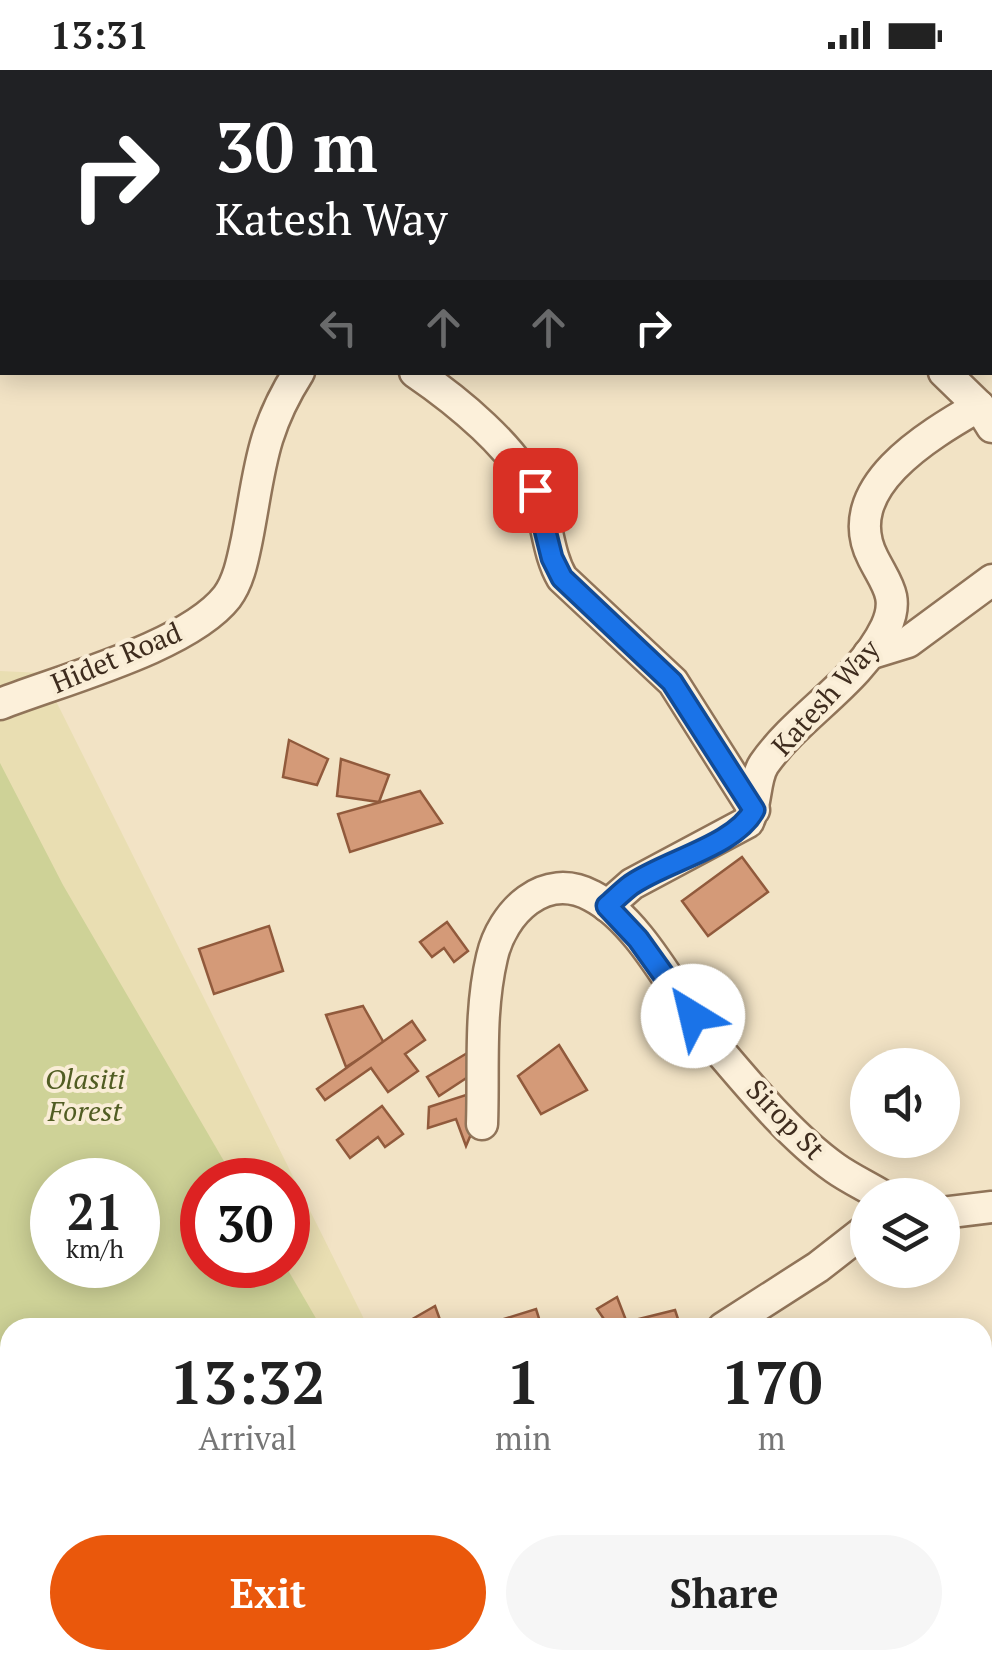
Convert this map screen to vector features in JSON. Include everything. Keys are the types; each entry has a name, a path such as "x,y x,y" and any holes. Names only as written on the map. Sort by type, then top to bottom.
{"street":[{"name":"Hidet Road","path":"0,704 170,640 213,612 237,579 264,441 297,375"},
{"path":"418,375 466,410 521,470 539,502 552,558 562,578 672,682 754,810 739,828 632,884 607,906"},
{"path":"947,375 986,416"},
{"name":"Katesh Way","path":"754,810 762,767 869,654 888,623 892,588 864,537 863,520 875,491 928,436 986,416"},
{"path":"869,654 908,642 992,580"},
{"name":"Sirop St","path":"482,1124 482,1010 493,953 506,922 523,900 560,889 580,890 607,906 638,939 712,1041 788,1123 833,1166 853,1178"},
{"path":"960,1211 992,1207"},
{"path":"739,1318 850,1242"}],"green space":[{"path":"0,671 42,673 284,1158 180,1158 180,1288 310,1288 310,1211 364,1318 0,1318"},
{"name":"Olasiti Forest","path":"0,763 63,885 222,1158 180,1158 180,1288 298,1288 316,1318 0,1318"}],"building":[{"path":"289,740 328,759 317,785 283,777"},
{"path":"341,759 389,775 379,802 337,796"},
{"path":"420,791 442,823 350,852 338,814"},
{"path":"742,857 768,892 708,936 682,901"},
{"path":"447,922 468,951 454,962 444,948 432,957 420,942"},
{"path":"269,926 283,971 214,994 199,949"},
{"path":"363,1006 384,1043 346,1067 326,1015"},
{"path":"412,1021 425,1040 405,1054 418,1071 388,1092 371,1068 325,1100 317,1089"},
{"path":"559,1045 587,1090 541,1114 518,1076"},
{"path":"469,1052 477,1071 439,1096 427,1077"},
{"path":"469,1094 477,1120 466,1146 456,1119 428,1128 429,1107"},
{"path":"382,1106 403,1134 385,1147 378,1137 350,1158 337,1140"},
{"path":"617,1297 625,1318 603,1318 597,1309"},
{"path":"435,1306 439,1318 414,1318"},
{"path":"536,1309 539,1318 507,1318"},
{"path":"675,1310 678,1318 643,1318"}],"route":[{"path":"535,490 552,558 562,578 672,682 754,810 748,822 632,884 607,906 638,939 693,1016"}]}
